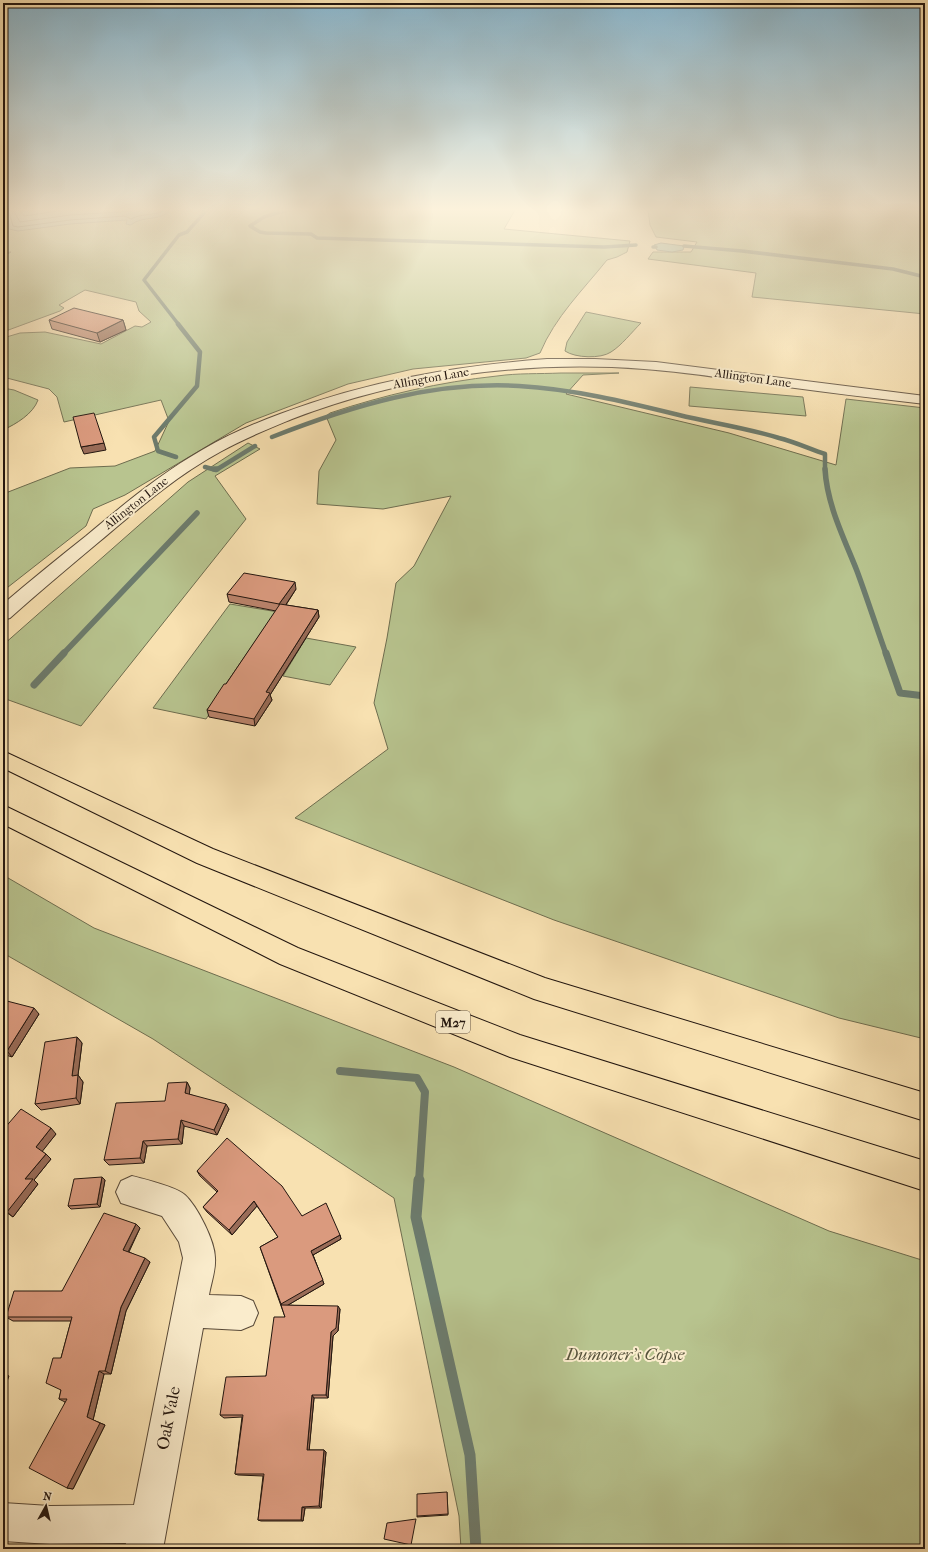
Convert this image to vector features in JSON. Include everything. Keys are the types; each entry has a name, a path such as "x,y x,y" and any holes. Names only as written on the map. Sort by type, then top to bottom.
{"highway":[{"path":"3,759 205,856 543,990 925,1107"},
{"name":"M27","path":"3,814 289,956 520,1048 925,1176"}],"street":[{"name":"Allington Lane","path":"3,614 152,489 208,453 231,440 287,416 335,399 402,382 436,375 510,366 555,363 601,363 672,368 925,400"},
{"name":"Oak Vale","path":"3,1522 50,1525 146,1537 198,1258 194,1236 173,1206 154,1197 132,1192"},
{"path":"188,1311 241,1313"}],"green space":[{"path":"3,282 588,282 561,316 540,353 526,358 413,369 348,384 246,423 125,495 93,509 86,526 3,591 3,494 70,468 115,466 155,451 169,421 161,400 64,422 57,397 49,389 3,377 3,338 20,333 45,332 101,344 135,326 142,327 151,322 139,311 136,302 85,290 59,305 64,308 60,311 3,332"},
{"path":"754,282 925,282 925,314 752,297"},
{"path":"586,312 641,323 619,346 607,354 588,357 569,353 565,351 567,342"},
{"path":"619,373 583,375 566,394 729,433 836,465 846,399 925,408 925,1039 839,1018 554,920 295,818 388,749 374,703 396,583 414,566 451,496 383,509 317,504 319,471 336,440 326,416 330,413 371,400 454,382 505,375"},
{"path":"690,387 803,397 806,416 689,406"},
{"path":"3,388 14,390 38,400 36,405 28,414 18,422 3,430"},
{"path":"248,443 260,449 215,476 246,519 81,726 3,698 3,645 188,482"},
{"path":"230,604 278,612 206,719 153,708"},
{"path":"306,638 356,647 330,685 283,676"},
{"name":"Dumoner's Copse","path":"3,875 94,928 454,1067 829,1231 925,1261 925,1549 461,1549 459,1516 394,1198 153,1039 3,953"}],"building":[{"path":"74,308 123,320 97,333 49,320"},
{"path":"94,413 104,443 81,447 73,417"},
{"path":"244,573 295,582 279,604 227,594"},
{"path":"280,604 318,610 266,692 270,693 254,719 207,710 224,684 226,684"},
{"path":"3,1000 34,1008 7,1051 3,1050"},
{"path":"77,1037 72,1076 78,1075 76,1098 35,1104 45,1042"},
{"path":"187,1082 185,1093 226,1104 214,1130 181,1120 178,1139 143,1141 140,1158 104,1160 116,1103 165,1101 168,1083"},
{"path":"21,1109 51,1128 36,1147 46,1154 25,1179 33,1179 7,1212 3,1209 3,1176 6,1173 3,1171 3,1130"},
{"path":"227,1138 282,1186 302,1216 326,1203 340,1235 311,1251 323,1280 281,1304 260,1247 278,1237 254,1201 229,1230 203,1207 218,1191 197,1171"},
{"path":"102,1177 97,1204 68,1206 74,1179"},
{"path":"104,1213 136,1224 123,1250 145,1258 121,1307 105,1371 99,1371 87,1417 100,1423 67,1488 29,1468 67,1399 59,1399 61,1390 46,1383 53,1358 61,1358 72,1317 6,1317 14,1291 62,1291"},
{"path":"281,1305 338,1306 336,1328 331,1332 326,1395 312,1395 307,1450 324,1450 319,1506 302,1507 301,1520 258,1520 264,1474 235,1474 243,1415 220,1415 226,1377 266,1376 274,1317 285,1317"},
{"path":"447,1492 448,1514 417,1516 417,1494"},
{"path":"416,1519 411,1545 384,1539 387,1523"}],"waterway":[{"path":"146,282 179,325"},
{"path":"176,457 158,451 154,437 197,386 200,352 178,324"},
{"path":"272,437 332,415 393,398 455,388 487,385 519,386 559,390 599,397 767,434 791,441 825,454 825,469"},
{"path":"205,467 216,470 255,446"},
{"path":"825,469 826,482 833,508 886,654"},
{"path":"63,654 197,513"},
{"path":"34,685 64,653"},
{"path":"886,653 900,693 925,696"},
{"path":"340,1071 417,1078 425,1092 419,1181"},
{"path":"419,1180 416,1217 470,1455 476,1549"}]}
